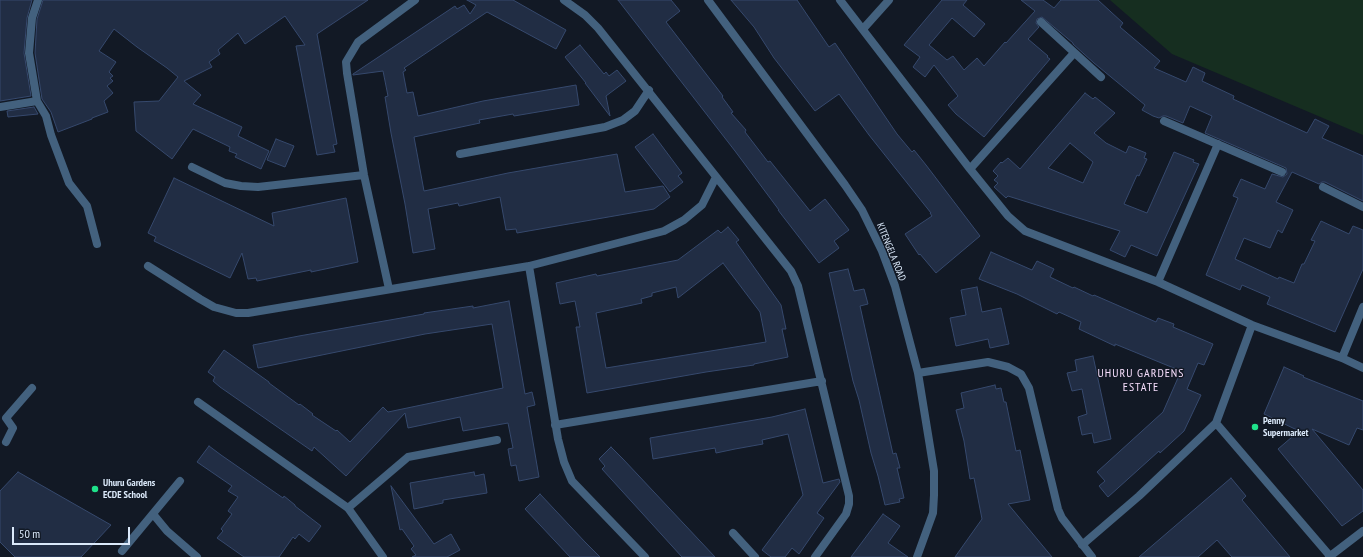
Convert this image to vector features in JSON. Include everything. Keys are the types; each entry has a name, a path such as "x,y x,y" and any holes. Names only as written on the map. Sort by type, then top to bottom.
{"street":[{"path":"38,0 32,18 29,53 37,101 46,116 51,135 69,183 87,206 97,244"},
{"path":"389,289 364,174 346,62 358,42 415,0"},
{"path":"564,0 585,15 598,28 649,90 791,271 798,286 850,496 846,514 815,557"},
{"name":"KITENGELA ROAD","path":"708,0 818,146 862,210 882,251 892,279 918,373 934,471 933,513 917,557"},
{"path":"840,0 970,170 1008,216 1025,231 1158,282 1252,325 1342,358 1363,368"},
{"path":"863,29 889,0"},
{"path":"1041,22 1101,77"},
{"path":"970,170 1074,53"},
{"path":"460,154 605,127 623,120 635,111 649,90"},
{"path":"0,107 37,101"},
{"path":"1164,121 1282,172"},
{"path":"1158,282 1218,144"},
{"path":"192,167 225,183 258,187 364,174"},
{"path":"148,266 204,302 223,310 236,313 248,313 529,266 664,231 684,220 702,205 716,177"},
{"path":"1323,187 1363,207"},
{"path":"529,266 555,425 564,462 572,481 645,557"},
{"path":"1342,358 1363,307"},
{"path":"1082,545 1139,496 1216,423 1252,325"},
{"path":"918,373 988,362 1008,367 1020,374 1029,388 1058,509 1062,518 1092,557"},
{"path":"555,425 822,381"},
{"path":"6,442 13,428 3,416 32,388"},
{"path":"198,402 348,508 383,557"},
{"path":"1216,423 1330,556 1363,531"},
{"path":"348,508 408,457 497,440"},
{"path":"122,551 180,481"},
{"path":"153,514 168,532 197,557"},
{"path":"733,533 755,557"}],"green space":[{"path":"1110,0 1363,0 1363,135 1172,54"}],"building":[{"path":"0,0 32,0 27,18 24,53 31,96 0,101"},
{"path":"43,0 368,0 317,34 337,144 333,145 335,152 317,155 296,46 305,45 285,16 245,44 238,33 218,50 220,54 209,62 212,67 184,81 201,95 193,104 242,127 238,136 269,151 261,169 235,157 237,154 229,151 230,147 193,129 172,159 136,131 134,102 159,101 178,77 114,29 99,51 116,62 109,72 113,76 110,78 113,81 107,86 113,93 104,101 108,112 58,132 51,112 42,99 35,53 37,19"},
{"path":"467,0 513,0 566,30 556,49 487,12 404,68 406,70 403,72 407,93 413,92 418,116 483,101 576,85 579,105 514,116 513,114 479,120 480,123 414,137 424,191 508,173 617,154 625,192 663,186 670,197 654,209 517,233 516,229 506,230 500,197 459,206 458,203 428,209 435,249 413,253 385,97 388,96 383,71 353,74 455,6 457,9 464,5 470,14 476,5"},
{"path":"618,0 671,0 680,11 666,22 723,96 722,97 733,112 731,113 746,130 745,132 768,162 770,161 810,211 825,199 849,230 834,241 839,248 819,263 735,151"},
{"path":"731,0 797,0 829,47 835,43 897,134 912,152 914,150 980,236 936,273 920,254 919,255 905,234 932,216 931,213 869,135 839,94 815,111 774,58 754,27"},
{"path":"942,0 967,0 963,5 985,24 974,37 952,18 929,45 947,60 953,56 964,70 977,58 984,66 1035,11 1021,0 1043,0 1054,8 1061,0 1098,0 1123,23 1120,27 1160,61 1154,68 1186,82 1193,67 1205,73 1202,81 1234,96 1233,99 1307,133 1315,119 1329,126 1322,138 1363,156 1363,201 1325,182 1319,184 1292,172 1276,202 1293,210 1282,233 1278,230 1270,248 1244,238 1235,259 1278,279 1279,277 1294,283 1302,264 1304,264 1315,241 1311,240 1321,221 1349,234 1353,226 1363,230 1363,269 1335,332 1267,304 1270,297 1242,285 1240,290 1206,275 1238,198 1233,196 1241,179 1265,189 1272,174 1283,177 1287,174 1286,168 1205,133 1212,116 1190,106 1183,123 1166,116 1159,118 1142,110 1145,105 1042,17 1037,19 1036,23 1039,27 1028,39 1050,59 984,137 956,114 948,105 958,96 934,65 925,77 913,67 920,57 904,45"},
{"path":"580,45 604,74 606,72 609,76 617,70 626,81 606,96 610,116 565,57"},
{"path":"1085,93 1093,99 1095,97 1115,113 1094,133 1106,143 1126,153 1129,146 1146,153 1144,158 1147,159 1139,176 1137,175 1124,204 1147,213 1174,152 1194,160 1193,162 1199,164 1157,256 1131,245 1125,257 1110,250 1120,231 1008,196 1006,198 994,187 998,183 994,180 998,176 993,171 1001,162 1002,163 1008,158 1020,169","holes":["1070,143 1093,162 1083,183 1048,168"]},
{"path":"34,107 38,114 8,117 7,111"},
{"path":"653,134 682,173 678,176 683,182 670,192 635,147"},
{"path":"276,139 294,146 285,167 267,160"},
{"path":"174,178 274,226 272,213 346,198 358,262 257,281 256,278 248,279 242,253 230,278 154,241 156,237 148,233"},
{"path":"728,227 739,240 736,242 781,305 786,329 782,329 788,357 754,365 587,393 576,327 580,327 575,301 560,304 556,283 596,274 597,276 678,260 718,230 721,233","holes":["723,263 760,312 766,342 606,368 596,313 642,303 641,299 652,296 652,293 676,287 678,298"]},
{"path":"991,252 1032,270 1037,261 1054,269 1050,277 1073,288 1074,287 1093,296 1094,295 1156,322 1158,318 1174,324 1173,327 1213,344 1204,365 1198,363 1187,389 1201,395 1184,431 1160,453 1159,451 1108,497 1099,486 1105,481 1097,472 1163,412 1181,371 1115,344 1115,346 1079,329 1081,322 1059,312 1057,314 1017,294 979,279"},
{"path":"848,269 854,291 864,289 868,304 860,306 893,454 896,453 900,468 897,468 904,498 899,499 900,502 885,505 853,381 829,273"},
{"path":"977,287 982,312 1001,308 1009,344 990,348 988,339 956,346 950,318 966,315 961,290"},
{"path":"509,301 525,394 532,392 535,405 527,407 539,477 519,481 516,465 511,466 508,449 513,448 508,423 463,431 460,417 408,428 405,413 346,476 314,447 312,451 220,387 213,381 215,377 208,372 224,350 299,405 300,404 313,414 312,415 336,431 337,430 350,442 383,407 388,412 503,388 492,324 425,334 258,368 253,345 424,313 473,306 473,308"},
{"path":"1093,356 1111,439 1094,443 1092,433 1082,435 1078,417 1087,414 1082,389 1072,391 1067,373 1077,371 1075,360"},
{"path":"1284,367 1304,376 1303,377 1363,401 1363,430 1357,428 1349,445 1312,429 1363,490 1363,511 1342,526 1278,449 1299,431 1264,414"},
{"path":"995,385 996,389 1001,388 1004,402 1006,402 1016,451 1020,450 1030,500 1008,504 1052,557 955,557 982,519 974,478 970,479 964,441 956,410 964,408 961,393"},
{"path":"805,409 823,483 839,479 840,482 817,513 824,518 799,554 792,548 785,557 771,557 762,550 803,495 788,434 762,440 763,444 716,453 715,448 653,459 650,438 772,417"},
{"path":"209,446 283,498 284,496 321,526 309,542 299,534 295,539 293,537 279,557 244,557 217,538 223,531 221,529 232,514 228,511 238,497 228,491 232,486 197,462"},
{"path":"611,447 715,557 682,557 602,469 605,466 599,459"},
{"path":"18,472 111,525 81,557 15,557 0,542 0,491"},
{"path":"474,472 475,476 484,474 487,493 443,500 443,503 414,509 410,483"},
{"path":"1231,478 1246,496 1242,500 1290,557 1232,557 1217,540 1198,557 1139,557"},
{"path":"391,486 434,544 451,534 460,550 447,557 412,557 416,555 411,549 414,546 402,529 400,530"},
{"path":"540,494 600,557 570,557 525,509"},
{"path":"883,514 900,526 888,543 908,557 851,557"}],"place":[{"name":"Penny Supermarket","path":"1255,427"},
{"name":"Uhuru Gardens ECDE School","path":"95,489"}],"district":[{"name":"UHURU GARDENS ESTATE","path":"1141,381"}]}
